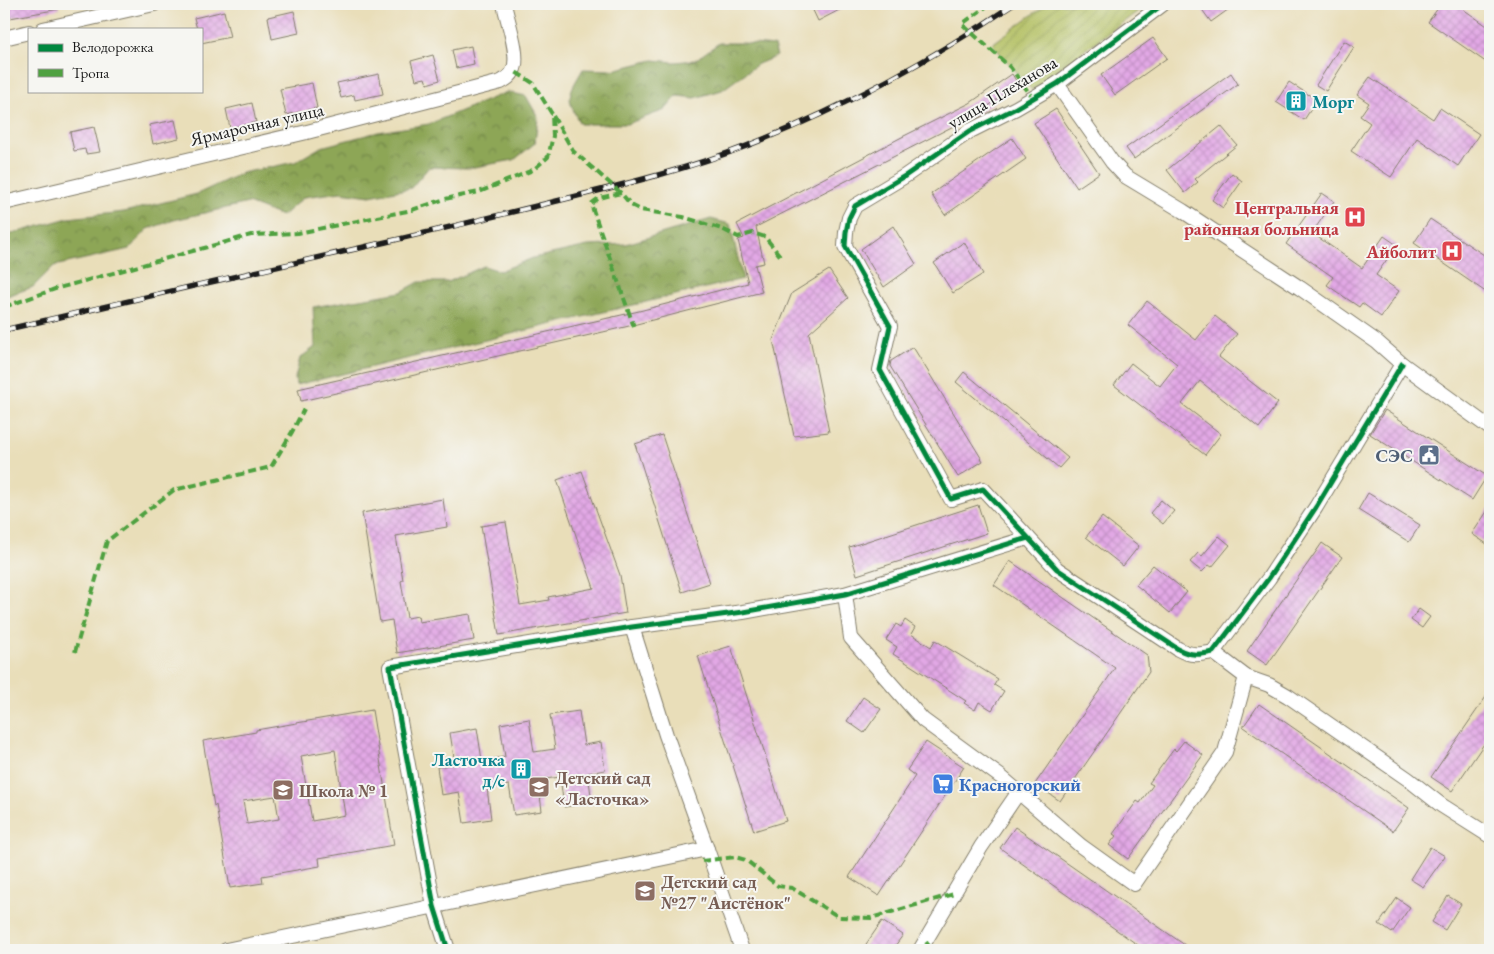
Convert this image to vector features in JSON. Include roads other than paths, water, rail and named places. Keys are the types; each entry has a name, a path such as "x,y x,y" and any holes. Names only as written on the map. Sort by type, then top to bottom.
{"street":[{"path":"47,28 154,4"},
{"name":"Ярмарочная улица","path":"4,203 335,125 501,82 514,71 515,64 514,47 504,4"},
{"name":"улица Плеханова","path":"1028,538 983,489 951,499 880,370 890,326 846,246 849,218 855,206 905,176 970,131 1016,108 1057,84 1163,4"},
{"path":"4,38 28,32"},
{"path":"1057,84 1126,176 1300,288 1377,342 1402,364 1490,428"},
{"path":"448,950 434,906 390,667 632,627 743,612 845,594 1028,538 1057,569 1178,649 1188,654 1197,655 1213,652 1274,570 1316,507 1402,364"},
{"path":"845,594 851,638 923,720 1001,777 1081,846 1134,884 1225,752 1246,677"},
{"path":"632,627 666,735 742,950"},
{"path":"1213,652 1246,677 1270,684 1408,779 1441,805 1490,836"},
{"path":"920,950 981,847 1018,793"},
{"path":"226,950 707,849"}],"railway":[{"path":"4,330 409,237 637,181 705,161 784,131 886,82 983,25 1014,4"}],"place":[{"name":"Морг","path":"1296,101"},
{"name":"Центральная районная больница","path":"1355,217"},
{"name":"Айболит","path":"1452,251"},
{"name":"СЭС","path":"1429,455"},
{"name":"Ласточка д/с","path":"521,769"},
{"name":"Красногорский","path":"943,784"},
{"name":"Детский сад «Ласточка»","path":"539,787"},
{"name":"Школа № 1","path":"283,790"},
{"name":"Детский сад №27 \"Аистёнок\"","path":"645,891"}]}
